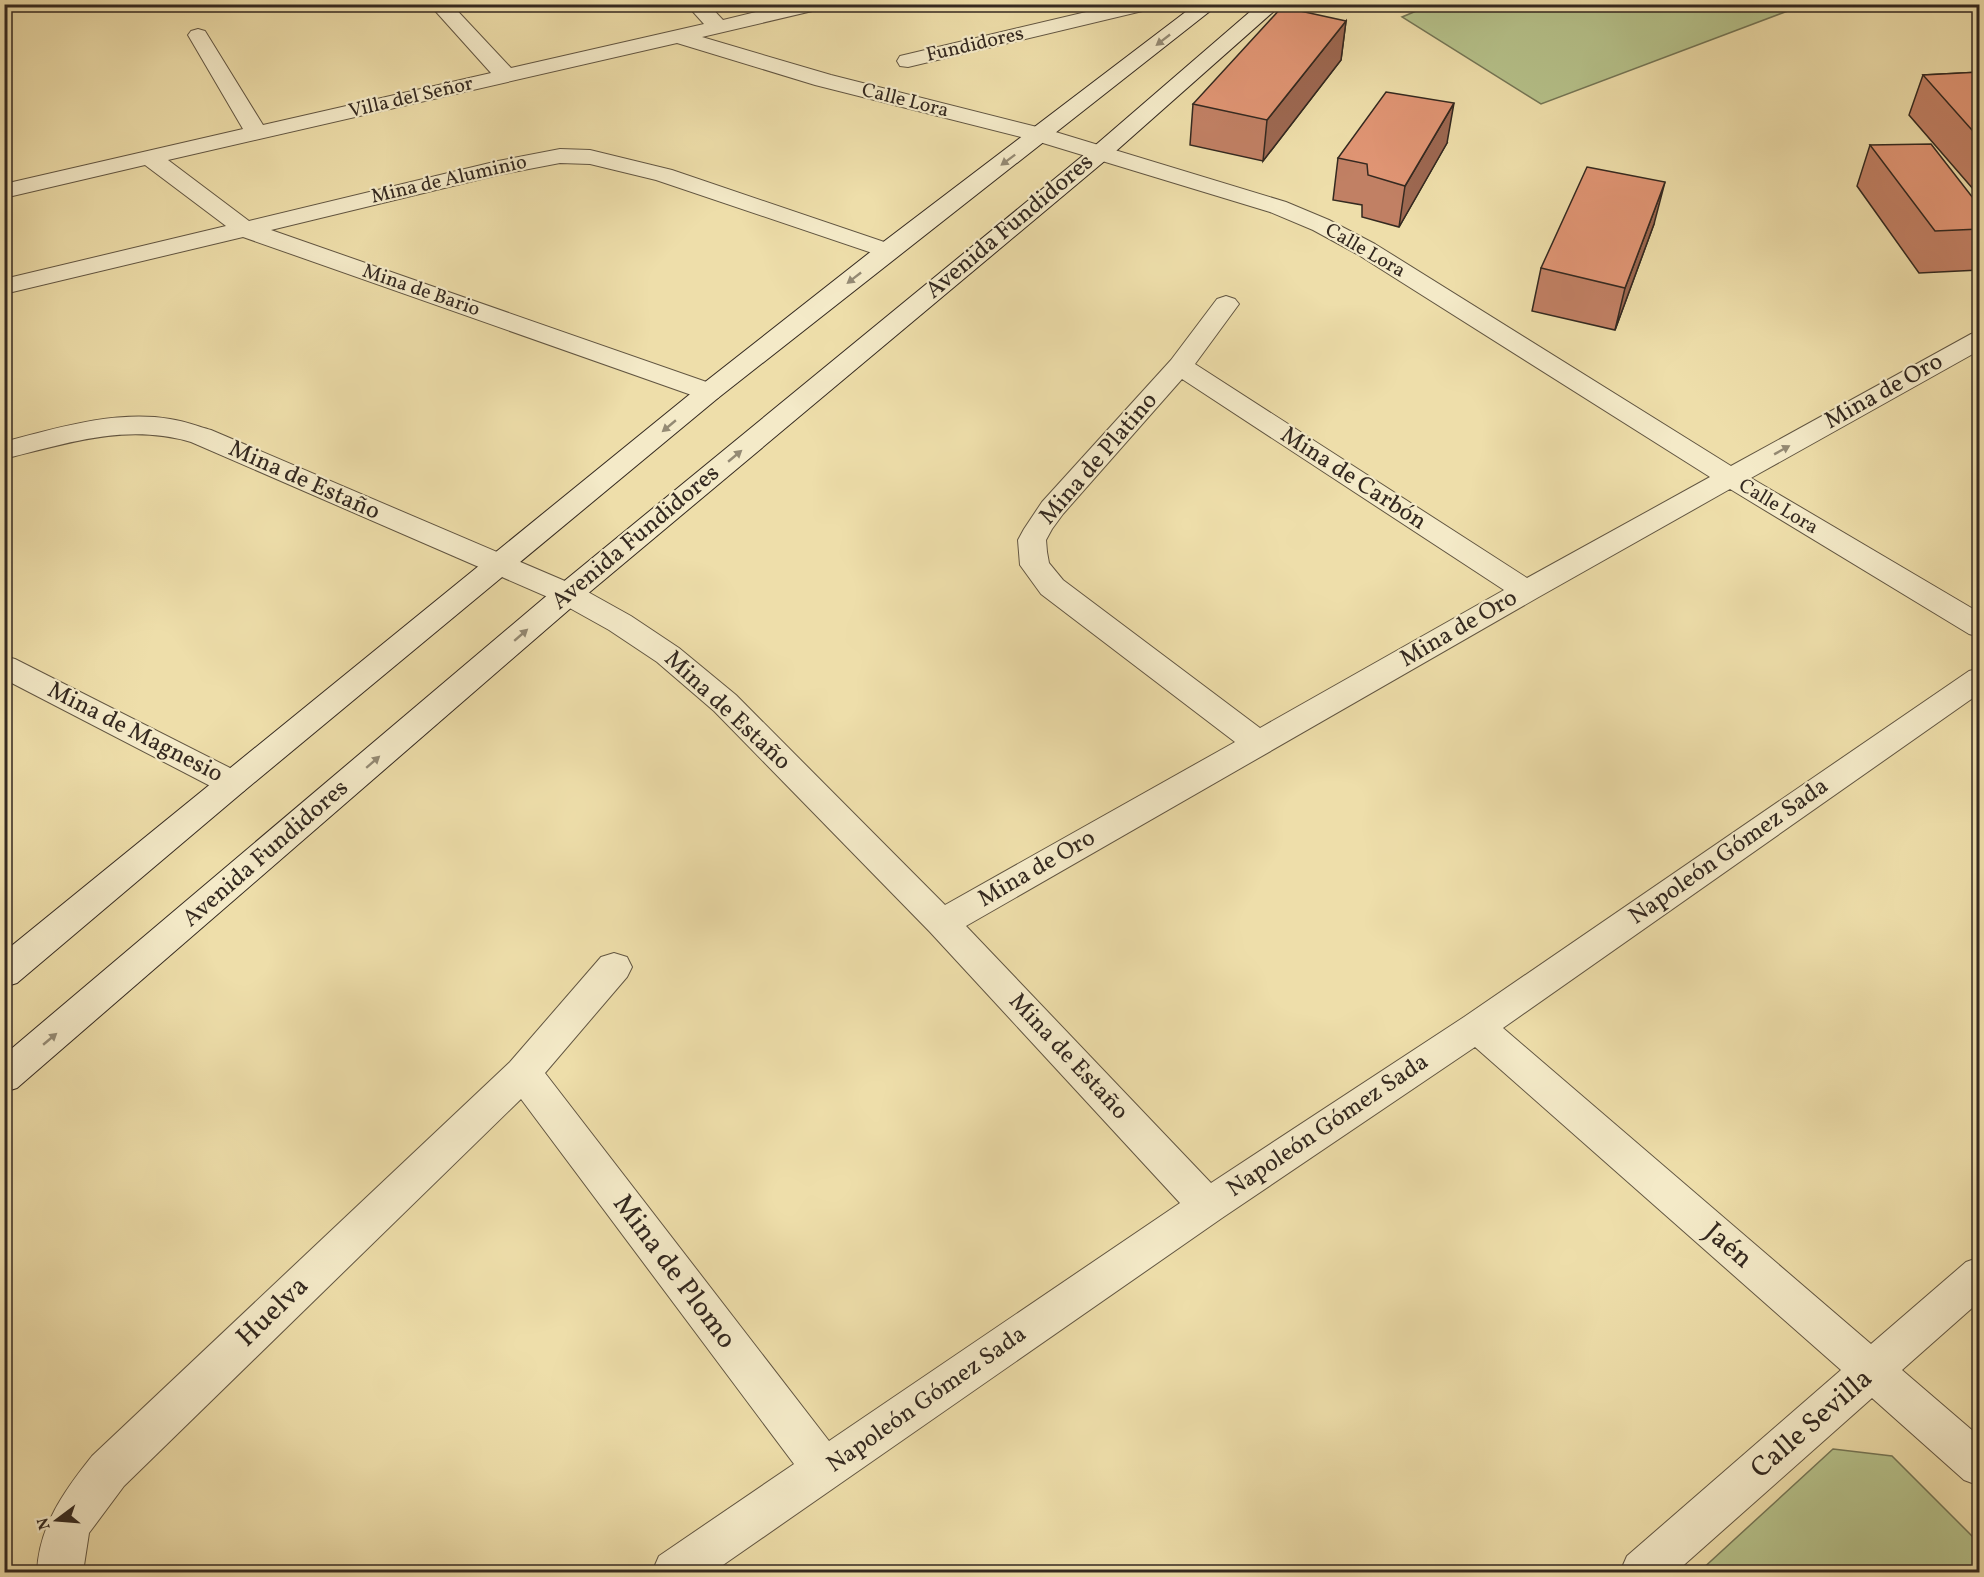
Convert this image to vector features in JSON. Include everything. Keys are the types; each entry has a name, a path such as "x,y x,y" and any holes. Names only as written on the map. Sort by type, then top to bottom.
{"street":[{"path":"440,4 506,76"},
{"path":"696,4 720,28"},
{"name":"Villa del Señor","path":"4,191 680,38 818,4"},
{"name":"Fundidores","path":"908,61 1148,4"},
{"name":"Avenida Fundidores","path":"4,973 709,392 887,251 1209,4"},
{"name":"Avenida Fundidores","path":"4,1077 568,594 1099,154 1272,4"},
{"path":"198,35 257,134"},
{"name":"Calle Lora","path":"680,38 823,80 1041,135 1278,207 1321,225 1376,255 1731,478 1980,627"},
{"name":"Mina de Aluminio","path":"4,287 521,163 575,155 614,161 664,175 887,251"},
{"name":"Mina de Bario","path":"150,158 245,229 709,392"},
{"name":"Mina de Platino","path":"1226,304 1180,366 1052,508 1032,540 1032,552 1035,565 1052,587 1259,743"},
{"name":"Mina de Oro","path":"942,923 1526,591 1980,339"},
{"name":"Mina de Carbón","path":"1180,366 1526,591"},
{"name":"Mina de Estaño","path":"4,451 105,429 138,425 170,427 201,436 568,594 620,623 668,655 725,704 942,923 1208,1206"},
{"name":"Mina de Magnesio","path":"4,666 232,783"},
{"name":"Napoleón Gómez Sada","path":"675,1572 1208,1206 1477,1027 1980,678"},
{"name":"Huelva","path":"60,1572 61,1547 73,1515 108,1471 523,1073 614,967"},
{"name":"Jaén","path":"1477,1027 1980,1465"},
{"name":"Mina de Plomo","path":"523,1073 825,1470"},
{"name":"Calle Sevilla","path":"1643,1572 1980,1275"}],"green space":[{"path":"1433,4 1784,4 1793,9 1541,104 1402,17"},
{"path":"1833,1449 1892,1456 1979,1543 1979,1572 1699,1572"}],"building":[{"path":"1282,7 1346,21 1267,120 1193,104"},
{"path":"1980,72 1980,139 1923,75"},
{"path":"1386,92 1454,103 1405,186 1368,175 1367,164 1338,158"},
{"path":"1931,144 1980,207 1980,229 1935,231 1870,145"},
{"path":"1587,167 1665,182 1625,288 1541,268"}]}
